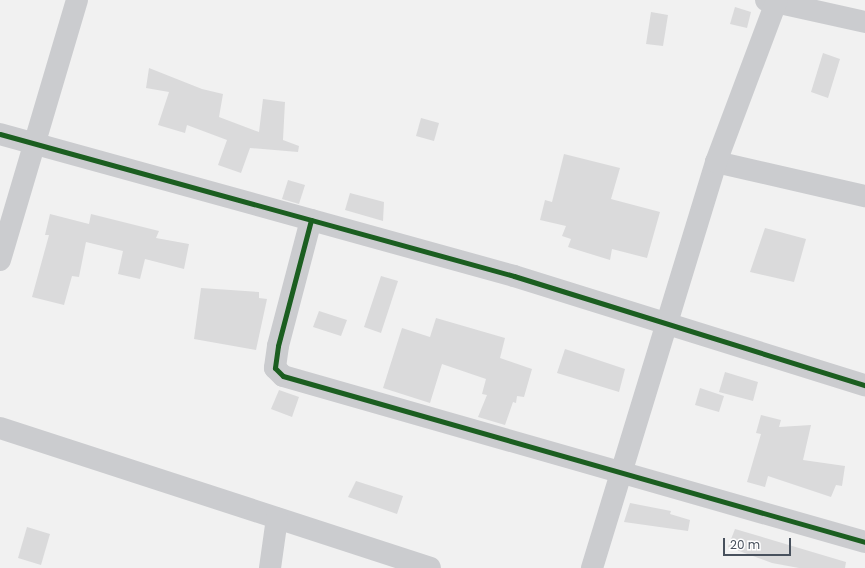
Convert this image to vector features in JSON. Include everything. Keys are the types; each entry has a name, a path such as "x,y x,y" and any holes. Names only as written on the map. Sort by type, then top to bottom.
{"street":[{"path":"0,260 34,142 78,0"},
{"path":"592,568 716,162 773,1 865,22"},
{"path":"0,134 34,142 514,276 865,384"},
{"path":"716,162 865,196"},
{"path":"311,220 278,346 275,368 283,376 865,542"},
{"path":"0,428 430,568"},
{"path":"270,568 277,518"}],"building":[{"path":"735,7 751,12 747,28 730,24"},
{"path":"651,12 668,15 663,46 646,44"},
{"path":"823,53 840,59 828,98 811,92"},
{"path":"149,68 202,89 223,94 219,117 259,132 263,99 285,102 283,140 299,146 298,152 250,148 241,173 218,165 227,140 187,125 185,133 158,125 169,92 146,88"},
{"path":"421,118 439,123 434,141 416,136"},
{"path":"564,154 620,168 611,199 660,212 647,258 612,249 610,260 568,247 571,239 562,236 566,226 540,220 545,200 552,202"},
{"path":"288,180 305,185 299,204 282,199"},
{"path":"350,193 384,202 383,221 345,210"},
{"path":"50,214 89,224 91,214 159,231 156,238 189,244 184,269 145,259 140,279 118,274 123,251 86,242 79,277 72,276 64,305 32,297 49,235 45,235"},
{"path":"765,228 806,239 794,282 750,272"},
{"path":"381,276 398,281 381,333 364,327"},
{"path":"201,288 259,292 259,298 267,299 256,350 194,339"},
{"path":"319,311 347,320 341,336 313,327"},
{"path":"436,318 505,338 500,358 532,369 524,397 517,396 516,403 513,402 505,425 478,417 487,395 482,394 486,379 442,364 430,403 383,388 402,328 430,337"},
{"path":"565,349 625,369 619,392 557,373"},
{"path":"725,372 758,382 753,401 719,392"},
{"path":"700,388 724,396 719,412 695,405"},
{"path":"279,390 299,397 292,417 271,409"},
{"path":"761,415 781,420 779,427 811,425 803,460 845,466 842,486 836,485 831,497 768,476 765,487 747,482 761,434 756,433"},
{"path":"356,481 403,496 397,514 348,497"},
{"path":"630,503 671,511 670,514 690,520 688,531 624,522"},
{"path":"27,527 50,534 41,565 18,558"},
{"path":"735,529 846,562 845,568 799,568 772,563 728,547"}],"cycle path":[{"path":"0,134 514,276 865,385"},
{"path":"311,220 278,346 275,368 283,376 865,542"}]}
